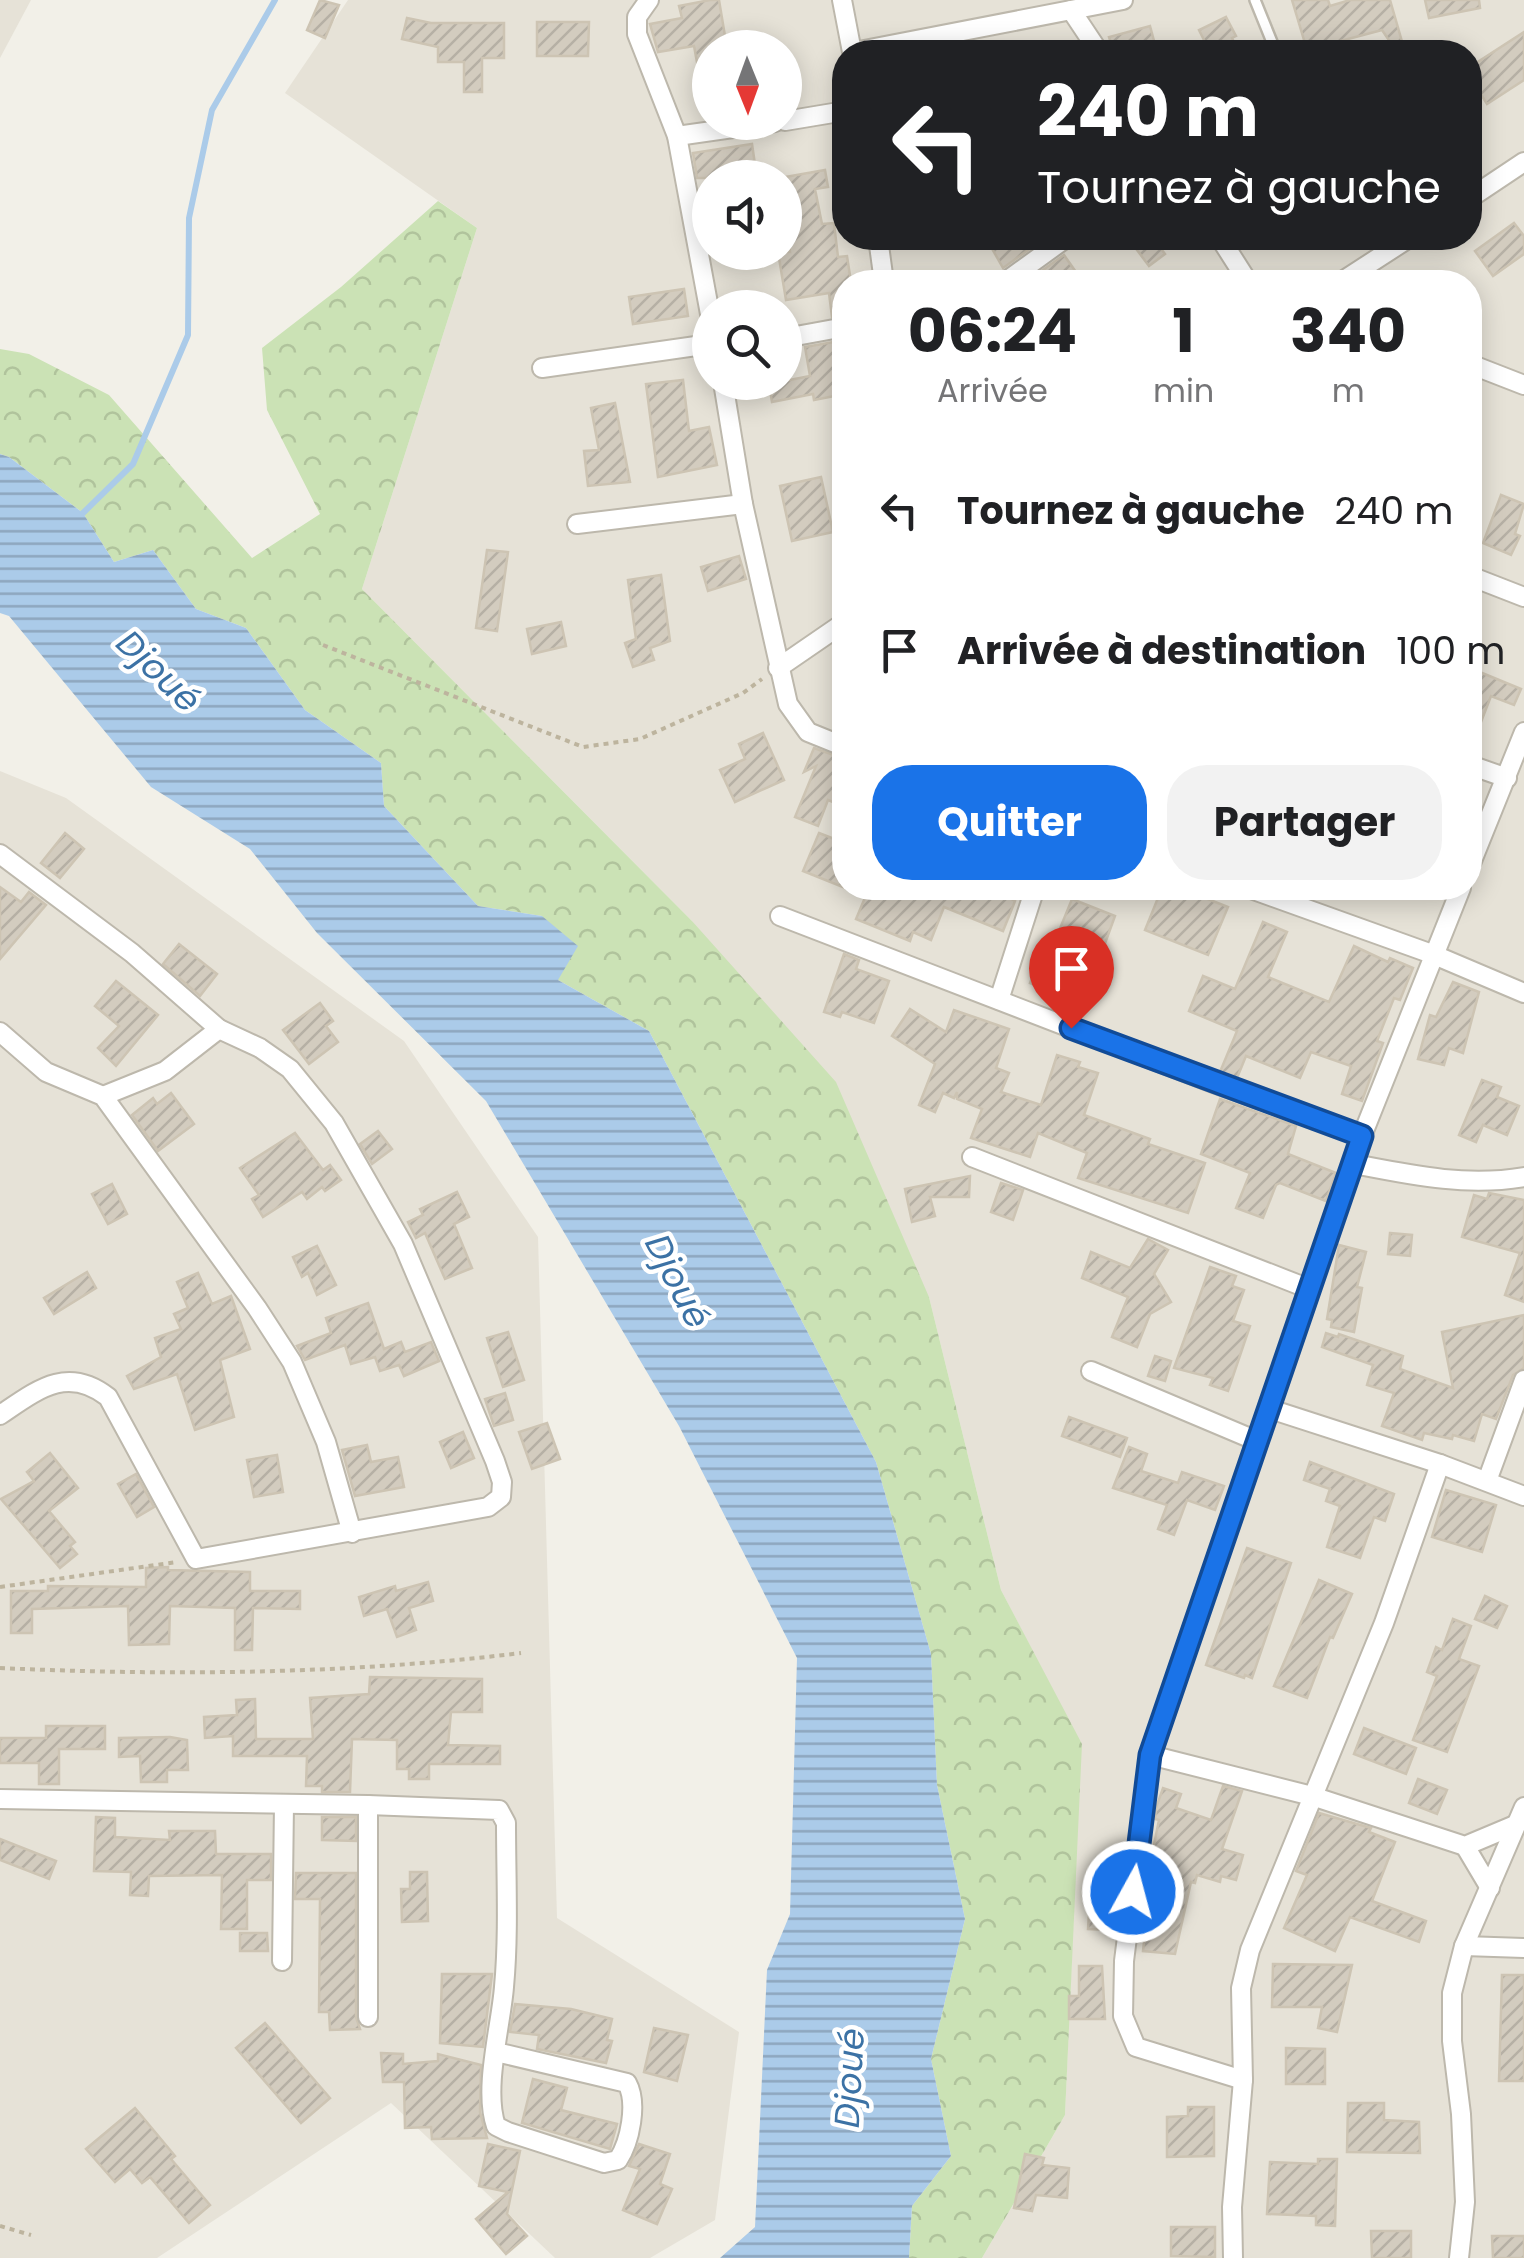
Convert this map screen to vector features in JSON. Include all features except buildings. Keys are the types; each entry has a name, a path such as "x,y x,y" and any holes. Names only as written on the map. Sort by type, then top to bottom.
{"street":[{"path":"649,0 638,17 637,34 677,136 706,290"},
{"path":"842,0 850,40"},
{"path":"915,40 1123,0"},
{"path":"1071,10 1091,40"},
{"path":"802,118 832,113"},
{"path":"677,136 692,134"},
{"path":"1482,190 1524,162"},
{"path":"1022,270 1049,250"},
{"path":"1360,270 1390,250"},
{"path":"802,335 832,329"},
{"path":"542,368 692,347"},
{"path":"1482,369 1524,385"},
{"path":"726,400 743,504 788,704 808,732 832,742"},
{"path":"577,524 743,504"},
{"path":"1482,581 1524,597"},
{"path":"778,668 832,631"},
{"path":"1482,838 1524,732"},
{"path":"1482,769 1508,778"},
{"path":"0,854 132,953 219,1029 260,1048 290,1069 334,1123 403,1244 502,1482 501,1498 488,1507 196,1559 108,1397 91,1384 67,1380 36,1391 0,1415"},
{"path":"999,1000 1031,900"},
{"path":"1281,900 1432,954 1524,993"},
{"path":"1243,2080 1136,2047 1123,2016 1124,1961 1150,1755 1362,1136 1455,900"},
{"path":"780,916 1362,1136"},
{"path":"103,1096 165,1071 219,1029"},
{"path":"0,1032 46,1072 103,1096 258,1308 292,1362 326,1442 352,1533"},
{"path":"972,1157 1308,1288"},
{"path":"1354,1164 1446,1181 1493,1183 1523,1175"},
{"path":"1091,1371 1257,1440"},
{"path":"1487,1481 1524,1380"},
{"path":"1270,1410 1440,1464 1524,1496"},
{"path":"1233,2258 1232,2206 1243,2080 1241,1988 1250,1950 1384,1623 1440,1464"},
{"path":"1150,1755 1312,1796 1465,1846 1515,1825"},
{"path":"0,1799 368,1804 499,1810 506,1822 504,1984 496,2052 492,2116 496,2126 604,2162 618,2160 625,2149 632,2108 627,2083 496,2052"},
{"path":"282,1961 284,1804"},
{"path":"368,1804 368,2017"},
{"path":"1459,2258 1465,2202 1452,1993 1464,1946 1524,1807"},
{"path":"1465,1846 1490,1888"},
{"path":"1464,1946 1524,1948"}],"lane":[{"path":"1255,0 1271,40"}],"path":[{"path":"323,644 584,747 640,739 742,692 778,668"},
{"path":"0,1587 196,1559"},
{"path":"0,1668 126,1674 421,1666 522,1653"},
{"path":"0,2226 31,2235"}],"shaded area":[{"path":"0,0 31,0 0,58"},
{"path":"348,0 1524,0 1524,2258 982,2258 1065,2115 1081,1744 1001,1590 929,1297 692,921 362,589 477,228 285,93"},
{"path":"0,771 66,798 404,1041 538,1237 557,1918 739,2032 715,2220 650,2258 555,2258 391,2103 157,2258 0,2258"}],"green space":[{"path":"438,201 477,228 362,589 692,921 836,1082 929,1297 1001,1590 1082,1744 1065,2115 982,2258 909,2258 912,2206 951,2156 931,2059 965,1919 937,1785 931,1654 876,1462 649,1031 558,980 542,916 478,906 384,806 381,763 305,710 246,628 196,609 153,550 114,562 83,513 0,454 0,349 29,354 109,395 252,558 320,514 267,410 262,348 341,287"}],"water":[{"name":"Djoué","path":"0,454 83,513 114,562 153,550 196,609 246,628 305,710 381,763 384,806 478,906 542,916 578,946 558,980 649,1031 876,1462 931,1654 937,1785 965,1919 931,2059 951,2156 912,2206 909,2258 720,2258 755,2227 767,1970 790,1914 797,1658 679,1426 486,1101 317,933 250,849 151,787 9,616 0,613"}],"waterway":[{"path":"83,513 133,464 188,335 189,218 212,110 275,0"}],"route":[{"path":"1071,1028 1362,1136 1150,1755 1133,1892"}]}
